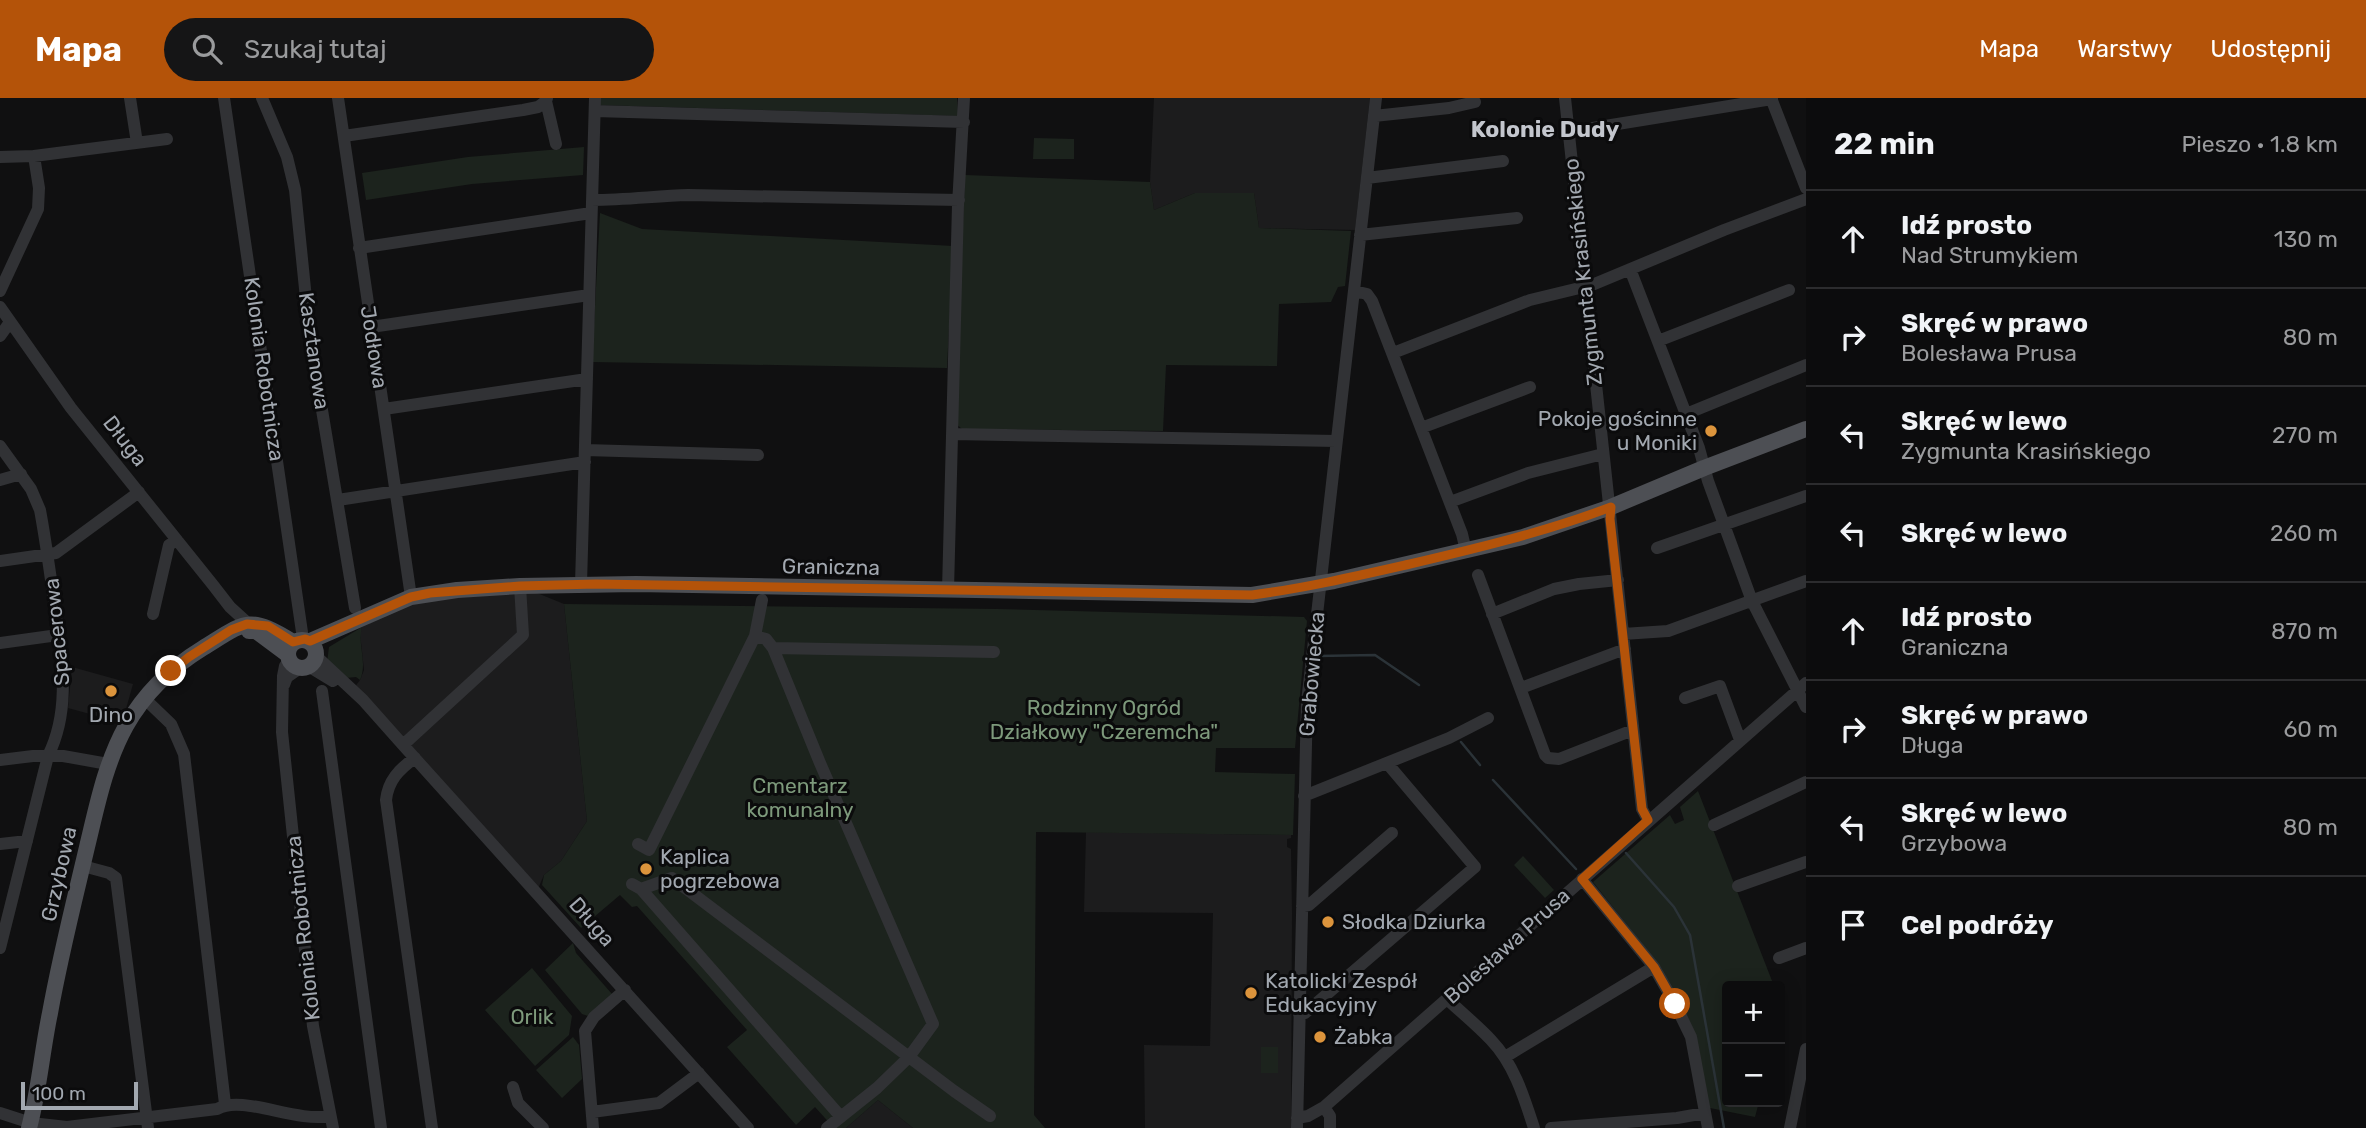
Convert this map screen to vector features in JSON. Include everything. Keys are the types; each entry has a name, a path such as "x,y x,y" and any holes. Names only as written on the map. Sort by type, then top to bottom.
{"main road":[{"name":"Graniczna","path":"303,653 348,626 411,597 457,590 520,586 581,584 1252,595 1320,584 1523,537 1611,507 1806,429"},
{"name":"Długa","path":"257,627 303,653"},
{"name":"Grzybowa","path":"30,1125 50,1012 108,764 128,723 165,677 189,657 231,630 257,627"},
{"name":"Grzybowa","path":"189,657 257,627"}],"street":[{"path":"130,98 137,143"},
{"name":"Kolonia Robotnicza","path":"224,98 303,653 284,685 281,715 313,1027 331,1122"},
{"name":"Kasztanowa","path":"262,98 287,157 295,190 310,338 355,608"},
{"name":"Jodłowa","path":"338,98 411,597"},
{"path":"948,590 964,98"},
{"name":"Grabowiecka","path":"1297,1123 1307,702 1376,98"},
{"name":"Zygmunta Krasińskiego","path":"1565,98 1642,809 1648,820"},
{"path":"1568,132 1772,99 1806,188"},
{"path":"344,136 523,110 538,107 547,100 556,144"},
{"path":"1374,116 1449,108 1475,102"},
{"path":"581,584 595,105 964,122"},
{"path":"0,157 34,156 167,139"},
{"path":"0,291 38,209 34,156"},
{"path":"1367,178 1503,161"},
{"path":"359,248 652,196 959,200"},
{"path":"1393,353 1530,300 1585,287 1806,199"},
{"path":"1360,235 1517,218"},
{"path":"1630,269 1686,414 1752,601 1802,687 1806,707"},
{"path":"1658,341 1789,290"},
{"path":"1354,291 1367,294 1372,301 1450,502 1466,551"},
{"path":"371,327 589,295"},
{"name":"Długa","path":"0,307 71,408 222,597 233,610 257,627"},
{"path":"0,336 10,322"},
{"path":"1686,414 1806,365"},
{"path":"384,409 587,379"},
{"path":"1422,428 1530,387"},
{"path":"953,434 1336,441"},
{"name":"Spacerowa","path":"0,446 21,474 40,510 48,555 64,696 55,742 48,756 3,925 0,948"},
{"path":"1450,502 1528,473 1603,453"},
{"path":"338,500 585,456 758,455"},
{"path":"0,480 21,474"},
{"path":"0,561 48,555 63,548 139,492"},
{"path":"1657,548 1806,496"},
{"path":"153,614 169,545 177,540"},
{"path":"1478,575 1545,755 1553,760 1633,730"},
{"path":"1492,614 1554,589 1618,580"},
{"path":"1623,634 1668,631 1806,581"},
{"path":"404,745 523,635 520,586"},
{"name":"Długa","path":"222,597 257,627"},
{"path":"638,844 649,850 755,636 762,600"},
{"path":"231,630 233,610"},
{"path":"0,643 58,635"},
{"path":"755,636 766,639 773,648 933,1024 909,1058 827,1128"},
{"path":"773,648 993,652"},
{"path":"1521,688 1625,649"},
{"name":"Długa","path":"303,653 362,700 747,1128"},
{"path":"1685,698 1720,686 1740,740"},
{"name":"Bolesława Prusa","path":"1297,1123 1324,1107 1802,687"},
{"path":"322,691 381,1128"},
{"path":"145,699 171,724 184,754 225,1104"},
{"path":"1304,796 1489,719"},
{"path":"0,760 33,755 108,764"},
{"path":"415,758 393,778 387,788 386,800 432,1128"},
{"path":"1299,1014 1305,1013 1475,867 1387,763"},
{"path":"1714,825 1806,782"},
{"path":"1301,906 1309,905 1392,833"},
{"path":"0,844 27,841"},
{"path":"1738,886 1806,862"},
{"path":"83,866 116,878 147,1122"},
{"path":"841,1117 636,887 672,878 990,1116"},
{"path":"1582,879 1654,967 1691,1037 1708,1128"},
{"path":"1779,958 1806,948"},
{"path":"1504,1057 1654,967"},
{"path":"593,1128 585,1031 594,1017 625,990"},
{"path":"1447,999 1492,1041 1504,1057 1520,1087 1534,1128"},
{"path":"1790,1128 1806,1051"},
{"path":"592,1112 659,1103 698,1073"},
{"path":"513,1087 518,1103 543,1128"},
{"path":"0,1113 30,1125 67,1127 147,1122 237,1103 331,1122"},
{"path":"1324,1107 1330,1116 1330,1128"},
{"path":"1551,1128 1677,1118 1705,1113"}],"shaded area":[{"path":"1154,98 1370,98 1355,230 1259,228 1254,193 1195,193 1154,210 1150,182"},
{"path":"520,586 564,604 587,821 561,861 544,875 537,891 351,692 364,670 360,633 362,627 411,597"},
{"path":"72,667 133,684 119,722 68,708"},
{"path":"1086,832 1291,835 1291,838 1287,839 1287,847 1291,849 1292,913 1291,1128 1145,1128 1144,1045 1210,1046 1213,913 1084,912"},
{"path":"878,1100 913,1128 846,1128"}],"green space":[{"path":"597,98 957,98 958,116 597,105"},
{"path":"1034,138 1074,139 1074,159 1033,159"},
{"path":"584,147 583,175 472,184 366,200 362,173 468,157"},
{"path":"965,175 1150,182 1154,210 1195,193 1254,193 1259,228 1351,231 1345,286 1338,287 1331,302 1279,304 1277,366 1166,365 1163,431 962,429 955,423"},
{"path":"600,213 642,229 953,246 947,368 592,362"},
{"name":"Cmentarz komunalny","path":"564,604 997,609 1304,617 1307,621 1295,748 1216,748 1215,772 1295,774 1293,835 1036,832 1034,1115 1045,1128 913,1128 878,1100 846,1128 834,1128 815,1107 796,1125 727,1047 747,1030 637,906 632,907 620,895 581,928 542,885 544,875 561,861 587,821"},
{"path":"362,627 363,660 360,680 356,677 346,678 327,663 329,647"},
{"path":"1698,791 1772,981 1722,981 1722,1107 1758,1107 1755,1117 1710,1108 1662,969 1593,882 1670,815 1675,824 1684,820 1680,807"},
{"path":"1523,856 1554,890 1545,898 1514,865"},
{"path":"573,943 576,953 612,994 588,1016 582,1014 545,970"},
{"name":"Orlik","path":"532,968 572,1016 569,1035 535,1066 485,1010"},
{"path":"573,1037 579,1045 582,1079 562,1098 536,1070"},
{"path":"1261,1047 1278,1047 1278,1073 1261,1073"}],"waterway":[{"path":"1318,656 1375,655 1419,685"},
{"path":"1461,742 1480,765"},
{"path":"1493,780 1576,869"},
{"path":"1626,853 1674,907 1690,935 1724,1128"}],"place":[{"name":"Pokoje gościnne u Moniki","path":"1711,431"},
{"name":"Dino","path":"111,691"},
{"name":"Kaplica pogrzebowa","path":"646,869"},
{"name":"Słodka Dziurka","path":"1328,922"},
{"name":"Katolicki Zespół Edukacyjny","path":"1251,993"},
{"name":"Żabka","path":"1320,1037"}],"district":[{"name":"Kolonie Dudy","path":"1545,129"}],"route":[{"path":"171,671 231,630 247,624 268,626 293,642 299,639 310,641 359,622 411,597 430,593 520,586 596,584 1252,595 1320,584 1523,537 1611,507 1610,519 1642,809 1648,820 1582,879 1654,967 1675,1004"}],"park label":[{"name":"Rodzinny Ogród Działkowy \"Czeremcha\"","path":"1104,720"}]}
